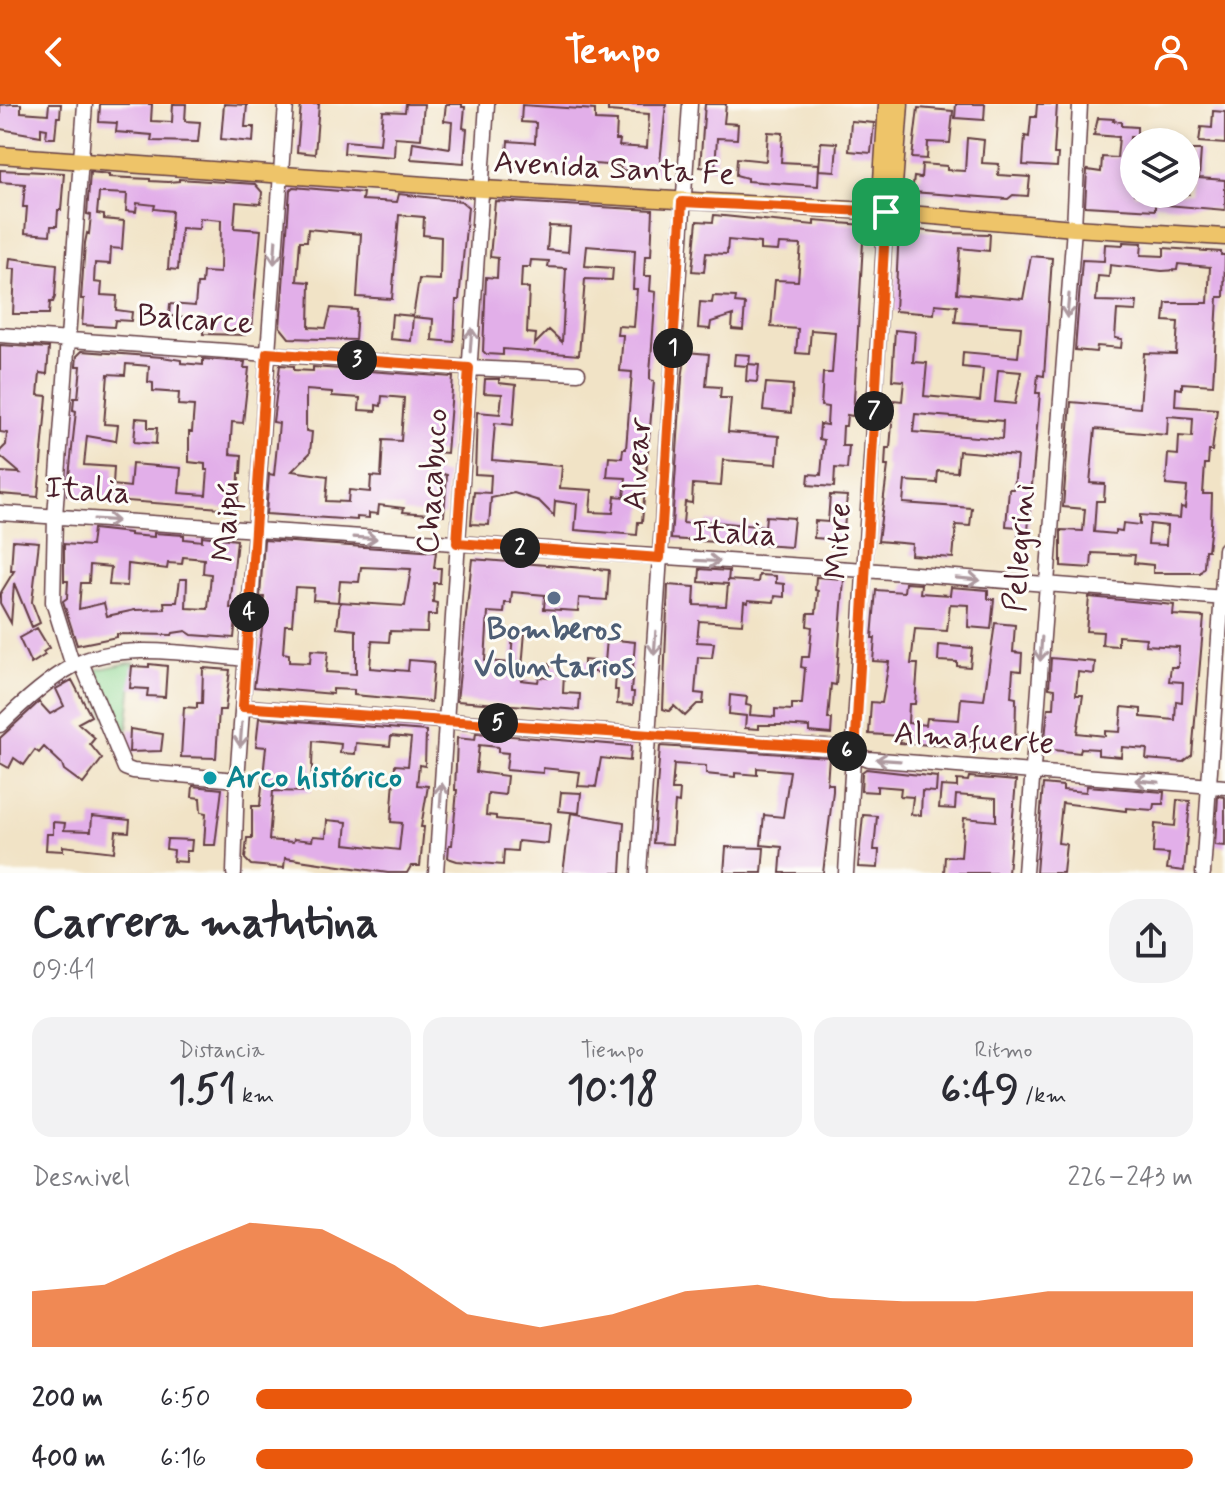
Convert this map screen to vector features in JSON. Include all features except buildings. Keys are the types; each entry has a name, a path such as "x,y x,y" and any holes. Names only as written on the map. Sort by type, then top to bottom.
{"main road":[{"path":"886,212 881,195 887,104"},
{"path":"886,212 893,199 900,104"},
{"name":"Avenida Santa Fe","path":"0,155 1225,237"}],"street":[{"path":"85,104 55,517 53,609 125,768 237,780"},
{"name":"Maipú","path":"234,873 237,780 286,104"},
{"name":"Chacabuco","path":"436,873 487,104"},
{"name":"Alvear","path":"639,873 690,104"},
{"name":"Pellegrini","path":"1025,873 1074,228 1080,104"},
{"name":"Mitre","path":"846,873 886,212"},
{"name":"Balcarce","path":"0,335 578,373"},
{"name":"Italia","path":"0,513 865,570 1223,598"},
{"path":"1203,873 1225,549"},
{"path":"0,725 43,686 77,664 100,656 138,651 246,659"},
{"name":"Almafuerte","path":"243,707 840,748 868,759 1225,787"}],"green space":[{"path":"134,662 126,741 120,748 86,672"}],"place":[{"name":"Bomberos Voluntarios","path":"554,598"},
{"name":"Arco histórico","path":"210,778"}],"route":[{"path":"682,202 886,212 855,754 840,748 243,707 267,353 469,368 457,543 660,558 682,202"}]}
